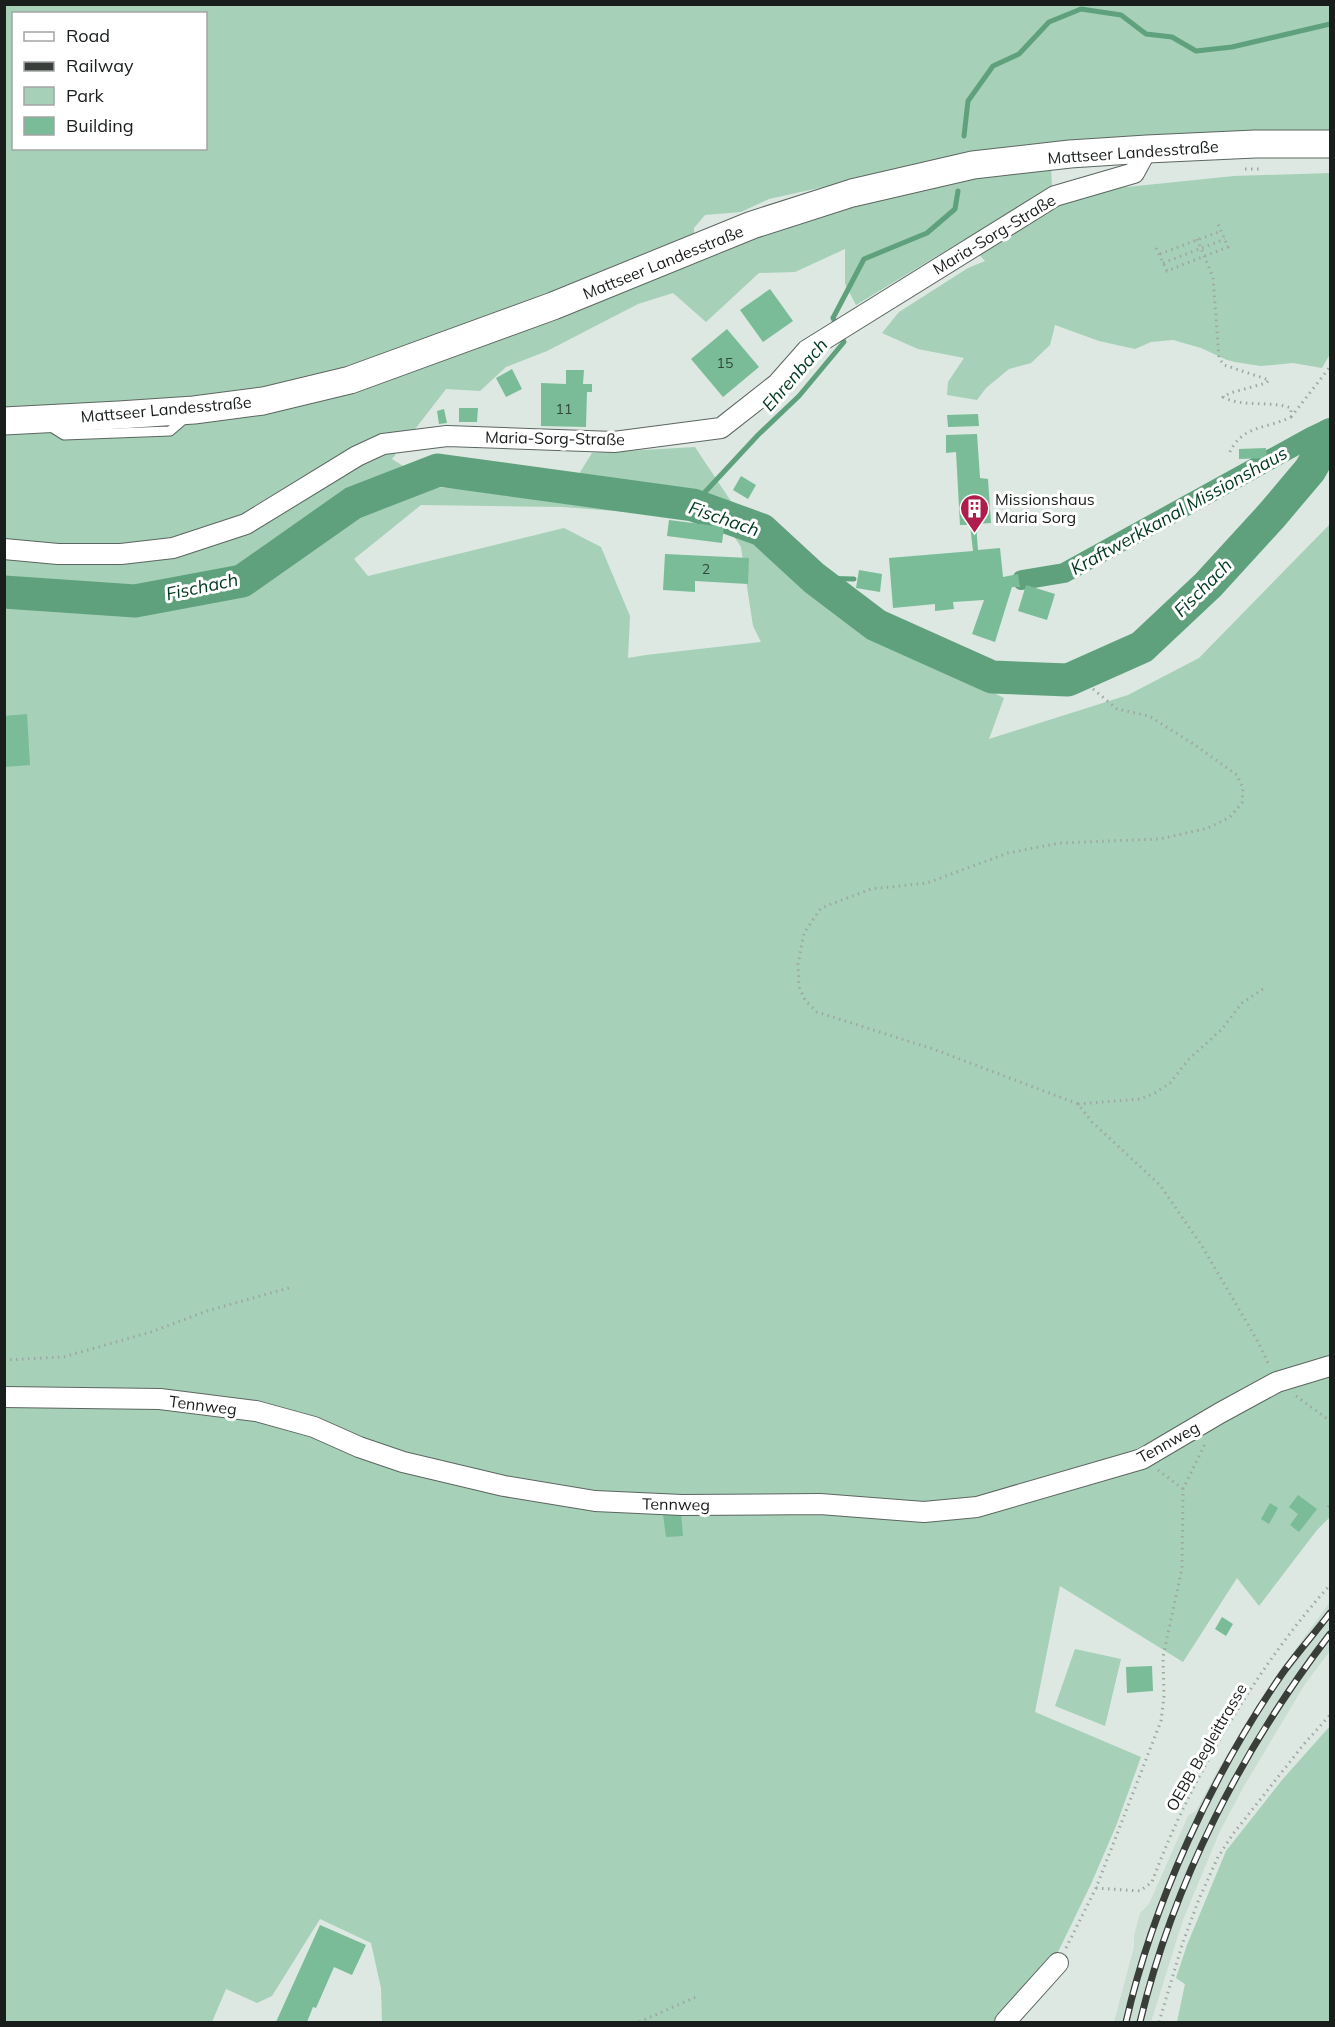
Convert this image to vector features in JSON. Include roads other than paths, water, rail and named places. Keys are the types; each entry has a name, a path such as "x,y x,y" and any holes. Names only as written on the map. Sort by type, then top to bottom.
{"main road":[{"name":"Mattseer Landesstraße","path":"4,421 194,410 263,401 350,380 553,306 752,225 852,193 974,165 1070,154 1147,149 1255,144 1330,144"}],"street":[{"name":"Maria-Sorg-Straße","path":"4,549 58,554 121,554 173,548 246,524 357,456 382,444 447,436 614,442 721,428 777,384 807,350 1055,196 1134,173 1147,149"},
{"name":"Tennweg","path":"4,1397 160,1399 256,1411 314,1427 359,1447 403,1462 504,1486 595,1501 682,1505 820,1504 924,1512 977,1507 1143,1459 1277,1382 1330,1366"},
{"path":"1005,2022 1058,1963"}],"waterway":[{"name":"Ehrenbach","path":"964,136 968,101 993,66 1019,54 1049,22 1081,9 1121,15 1146,34 1172,37 1196,51 1232,47 1330,24"},
{"name":"Ehrenbach","path":"693,505 758,435 799,396 844,342 833,318 864,259 927,233 955,209 958,191"},
{"name":"Kraftwerkkanal Missionshaus","path":"1022,580 1064,573 1330,428"},
{"name":"Fischach","path":"4,592 135,601 242,581 353,503 438,470 693,505 762,530 814,578 876,625 992,677 1068,680 1142,647 1208,585 1272,515 1310,470 1330,435"},
{"name":"Kraftwerkkanal Missionshaus","path":"814,578 854,579"}],"railway":[{"path":"1126,2022 1152,1932 1169,1886 1209,1797 1256,1713 1288,1666 1330,1613"},
{"path":"1140,2022 1154,1970 1172,1918 1215,1818 1268,1723 1330,1634"}],"place":[{"name":"Missionshaus Maria Sorg","path":"974,534"}]}
